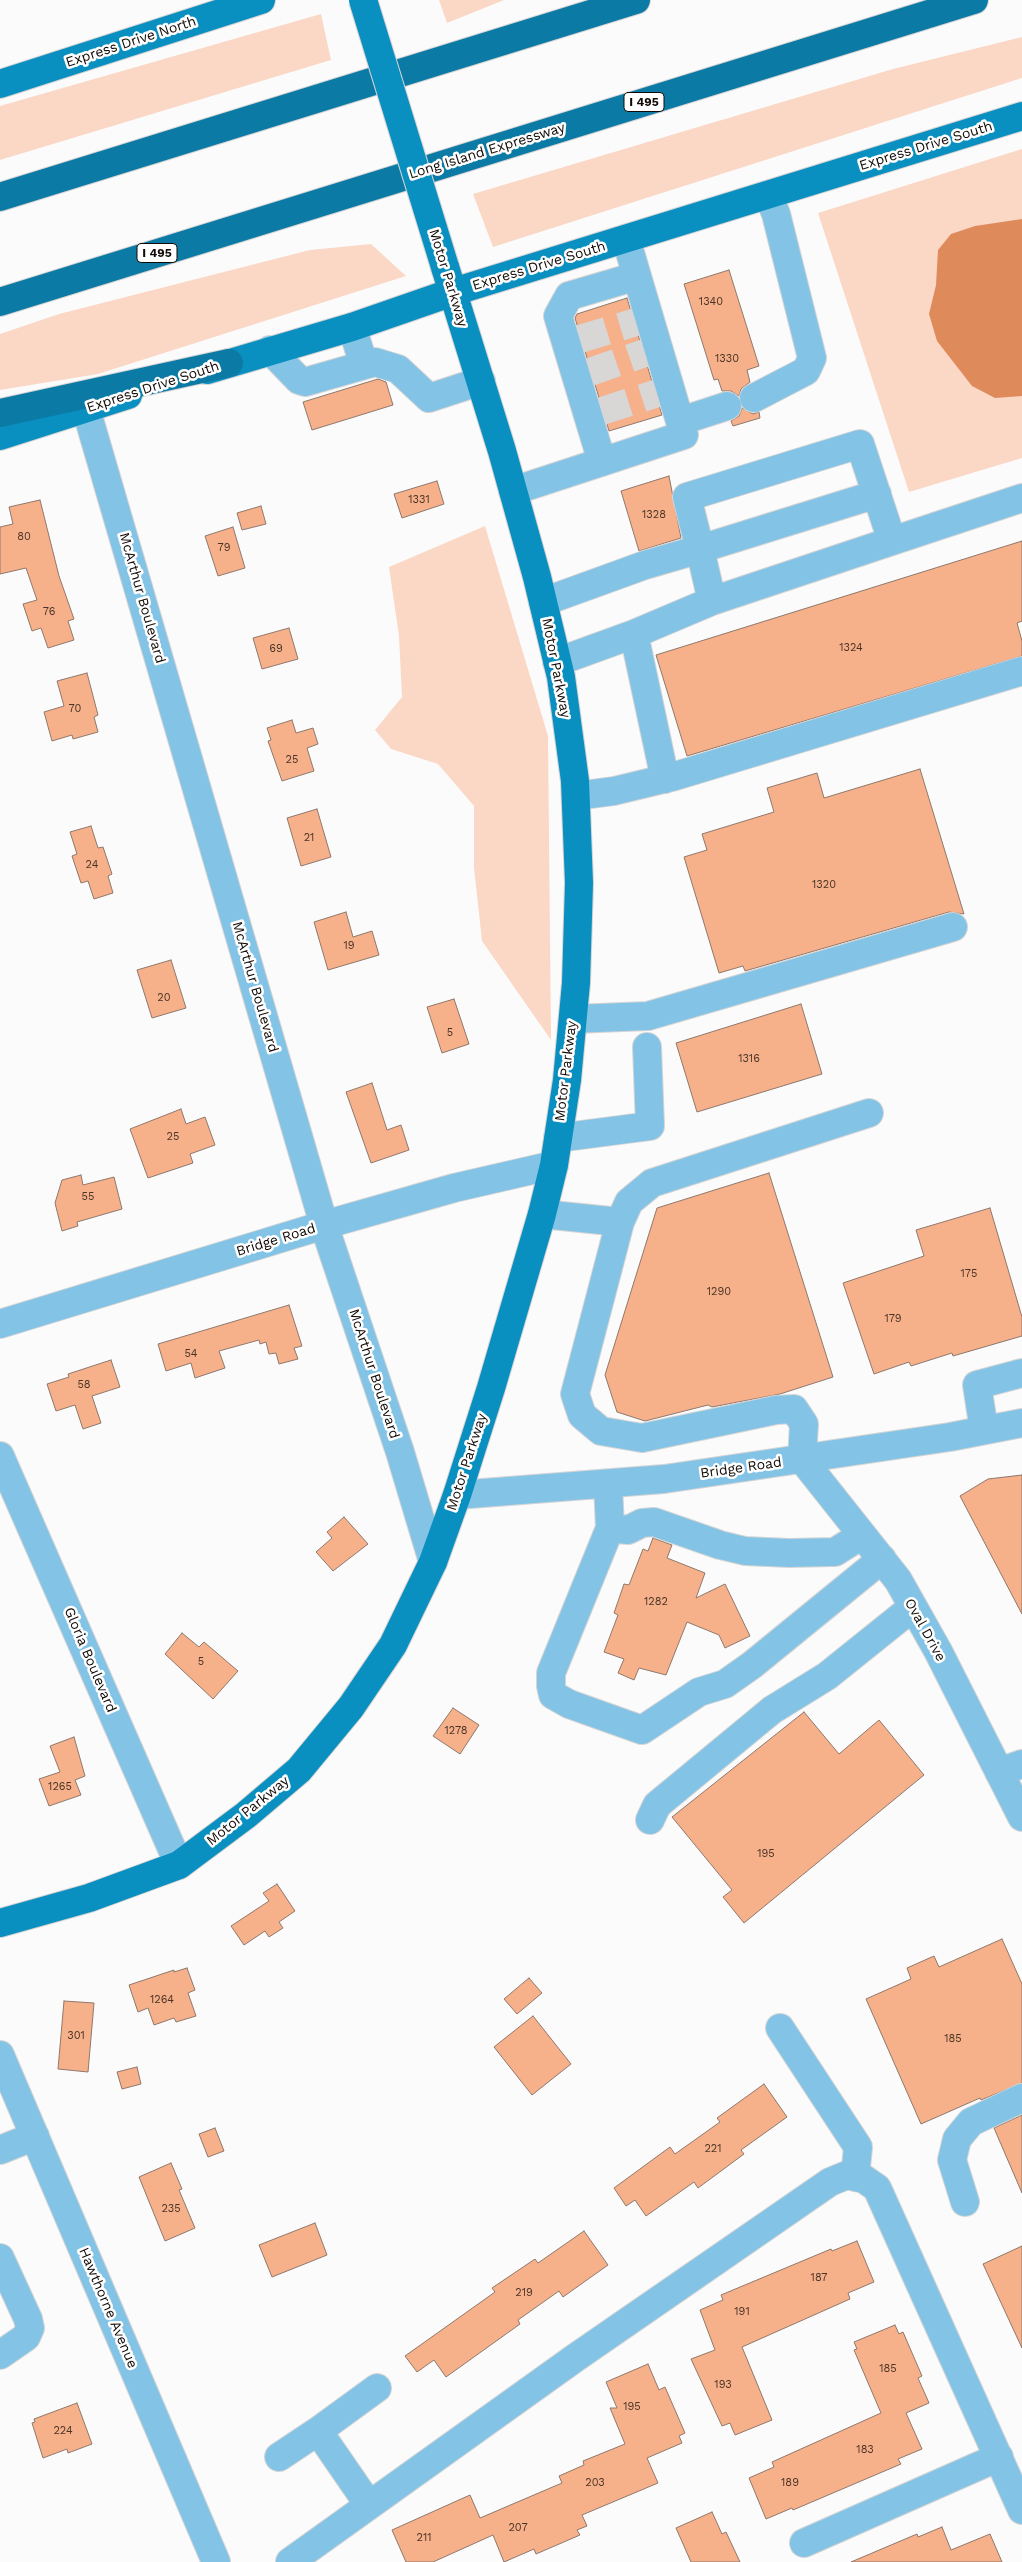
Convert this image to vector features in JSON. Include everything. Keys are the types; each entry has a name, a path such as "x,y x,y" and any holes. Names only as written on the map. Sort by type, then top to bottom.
{"highway":[{"path":"0,197 636,0"},
{"name":"Long Island Expressway","path":"0,302 974,0"},
{"path":"0,413 229,363"}],"main road":[{"name":"Express Drive North","path":"0,84 261,0"},
{"name":"Motor Parkway","path":"0,1923 89,1898 179,1865 246,1815 299,1770 351,1707 394,1645 433,1562 492,1388 542,1214 554,1165 573,1019 579,883 576,796 557,662 513,491 364,0"},
{"name":"Express Drive South","path":"0,436 270,350 352,326 449,280 626,239 1022,116"}],"street":[{"path":"754,398 806,371 812,358 776,214 768,194"},
{"path":"513,491 684,435 681,421 664,392 642,320 637,276 626,239"},
{"path":"602,462 595,413 573,341 558,316 569,296 637,276"},
{"path":"352,326 364,365"},
{"path":"270,350 299,380 305,382 376,362 398,369 429,398 481,382"},
{"path":"681,421 727,406"},
{"name":"McArthur Boulevard","path":"86,409 324,1225 400,1452 433,1562"},
{"path":"712,601 687,497 860,444 892,541"},
{"path":"543,602 645,565 877,494"},
{"path":"557,662 634,634 712,601 1022,498"},
{"path":"634,634 664,779"},
{"path":"576,796 664,779 1022,671"},
{"path":"573,1019 648,1016 953,927"},
{"path":"558,1138 650,1126 647,1048"},
{"path":"802,1459 804,1424 794,1409 776,1410 642,1438 601,1431 582,1415 575,1394 620,1222 629,1202 652,1183 869,1113"},
{"name":"Bridge Road","path":"0,1324 324,1225 454,1188 554,1165"},
{"path":"542,1214 620,1222"},
{"path":"984,1430 977,1385 1022,1372"},
{"name":"Bridge Road","path":"457,1495 664,1479 802,1459 1022,1423"},
{"name":"Gloria Boulevard","path":"0,1456 179,1865"},
{"name":"Oval Drive","path":"802,1459 898,1580 1011,1768 1022,1817"},
{"path":"608,1484 610,1528 551,1673 553,1695 569,1704 642,1730 699,1692 725,1684 752,1666 882,1560"},
{"path":"610,1528 628,1530 642,1523 654,1522 720,1545 745,1551 789,1553 834,1552 862,1535"},
{"path":"650,1820 657,1805 772,1710 827,1676 913,1607"},
{"path":"780,2028 858,2147 855,2177"},
{"name":"Hawthorne Avenue","path":"0,2055 216,2562"},
{"path":"965,2202 952,2160 957,2139 971,2122 1022,2098"},
{"path":"0,2150 34,2136"},
{"path":"290,2562 575,2358 830,2182 848,2175 864,2179 877,2188 1022,2510"},
{"path":"0,2355 26,2337 30,2328 28,2319 2,2267"},
{"path":"279,2457 377,2388"},
{"path":"318,2431 369,2505"},
{"path":"804,2543 999,2458"}],"shaded area":[{"path":"439,0 504,0 447,23"},
{"path":"321,14 331,60 0,160 0,106"},
{"path":"1022,37 1022,78 493,247 473,194 893,69"},
{"path":"1022,149 1022,458 909,492 818,213"},
{"path":"1022,219 1022,396 995,398 972,386 937,341 929,314 936,285 938,250 951,234 975,226"},
{"path":"371,244 406,276 98,374 0,390 0,334 59,314 310,250"},
{"path":"485,526 548,736 551,1040 482,941 474,868 474,806 438,764 391,749 375,730 402,697 399,636 389,567"}],"building":[{"path":"729,270 759,366 747,370 750,382 741,389 739,396 731,391 722,391 718,379 714,380 684,284"},
{"path":"627,298 662,415 609,431 575,318 577,314"},
{"path":"378,379 386,382 393,405 312,430 303,402"},
{"path":"742,408 753,414 759,412 760,418 733,426 731,421 739,416"},
{"path":"669,476 681,538 639,551 621,491"},
{"path":"437,481 444,504 402,518 394,494"},
{"path":"40,500 59,576 74,619 68,621 74,640 48,648 41,628 32,631 23,604 37,600 26,568 0,574 0,527 13,524 9,507"},
{"path":"261,506 266,524 242,530 237,513"},
{"path":"233,527 245,568 218,576 205,536"},
{"path":"1022,541 1022,621 1017,623 1022,641 1022,656 687,756 656,655"},
{"path":"289,628 298,659 262,669 253,638"},
{"path":"87,673 98,715 94,717 98,732 73,739 72,735 52,741 44,712 64,706 57,681"},
{"path":"292,720 296,733 313,728 318,744 307,748 314,771 282,781 268,741 271,740 267,728"},
{"path":"920,769 964,914 949,912 745,971 743,966 719,973 684,857 707,850 702,834 774,812 767,788 817,773 824,798"},
{"path":"317,809 331,857 301,866 287,818"},
{"path":"91,826 98,848 103,847 112,874 108,876 113,893 94,899 88,881 81,883 72,856 77,854 70,832"},
{"path":"346,912 353,937 372,931 379,955 328,970 314,922"},
{"path":"171,960 186,1008 152,1018 137,970"},
{"path":"454,999 469,1044 442,1053 427,1007"},
{"path":"801,1004 822,1074 697,1112 676,1043"},
{"path":"372,1083 387,1130 401,1125 409,1150 371,1163 346,1092"},
{"path":"181,1109 186,1124 205,1117 215,1145 190,1154 193,1163 148,1178 130,1129"},
{"path":"769,1173 833,1377 780,1394 712,1407 708,1405 645,1421 617,1412 605,1375 657,1208"},
{"path":"81,1175 83,1185 114,1177 122,1209 77,1222 78,1226 62,1231 55,1203 62,1180"},
{"path":"990,1208 1022,1317 1022,1336 953,1356 952,1353 911,1366 909,1362 874,1374 843,1283 924,1256 916,1230"},
{"path":"289,1305 302,1346 294,1348 298,1359 279,1364 276,1353 269,1354 266,1342 260,1344 259,1340 219,1351 225,1368 195,1378 191,1363 166,1371 158,1344"},
{"path":"111,1360 120,1387 92,1396 101,1423 83,1429 75,1405 56,1411 47,1384 69,1377 68,1374"},
{"path":"1022,1475 1022,1614 960,1496 988,1479"},
{"path":"344,1517 368,1544 333,1571 316,1552 332,1538 327,1532"},
{"path":"653,1538 672,1545 667,1558 705,1573 696,1598 725,1584 750,1636 725,1648 719,1635 687,1622 666,1675 639,1668 634,1680 618,1673 624,1659 604,1652 618,1615 614,1613 624,1584 629,1585 643,1549 648,1551"},
{"path":"182,1633 199,1647 204,1642 238,1671 213,1699 165,1654"},
{"path":"453,1708 479,1725 460,1754 433,1736"},
{"path":"804,1712 839,1754 879,1720 924,1775 744,1923 723,1897 732,1890 672,1817"},
{"path":"74,1737 85,1776 75,1780 81,1795 49,1806 39,1779 60,1772 50,1746"},
{"path":"277,1884 295,1911 279,1922 283,1928 269,1937 265,1931 244,1945 231,1926 269,1901 263,1893"},
{"path":"1002,1939 1022,1984 1022,2083 981,2100 980,2098 921,2124 866,1999 911,1979 907,1968 934,1956 939,1967"},
{"path":"187,1968 195,1990 188,1993 196,2016 176,2022 174,2018 154,2025 148,2008 138,2012 129,1985 174,1970 174,1972"},
{"path":"529,1978 542,1993 517,2014 504,1999"},
{"path":"64,2001 94,2003 88,2072 58,2069"},
{"path":"533,2016 571,2064 532,2095 494,2047"},
{"path":"137,2067 141,2084 122,2089 117,2072"},
{"path":"764,2084 787,2117 741,2150 744,2154 698,2188 694,2182 646,2216 635,2200 626,2206 614,2188 670,2147 675,2154 720,2122 717,2118"},
{"path":"1022,2115 1022,2193 994,2128"},
{"path":"215,2128 224,2151 208,2157 199,2134"},
{"path":"171,2163 182,2189 179,2190 195,2228 165,2241 139,2177"},
{"path":"315,2223 327,2255 272,2277 259,2245"},
{"path":"584,2231 608,2265 563,2297 559,2291 518,2320 520,2324 446,2377 434,2360 417,2372 405,2356 495,2292 492,2288 535,2259 538,2263"},
{"path":"857,2241 874,2282 848,2293 850,2299 742,2347 772,2420 735,2435 730,2423 722,2426 691,2359 715,2350 700,2310 723,2300 721,2295 831,2249 832,2251"},
{"path":"1022,2246 1022,2348 983,2264"},
{"path":"895,2325 899,2334 903,2332 922,2376 918,2378 929,2403 906,2413 922,2449 898,2459 901,2464 793,2510 792,2508 766,2519 749,2478 774,2467 772,2462 881,2413 854,2350 857,2349 854,2342"},
{"path":"648,2364 659,2390 665,2387 685,2433 679,2436 682,2443 647,2458 658,2483 582,2515 587,2526 577,2530 580,2535 536,2554 534,2549 504,2562 493,2535 433,2562 406,2562 392,2530 470,2495 480,2518 562,2483 559,2476 584,2465 583,2461 625,2444 610,2408 617,2408 606,2382"},
{"path":"77,2403 92,2444 68,2453 67,2449 43,2458 32,2423 35,2422 34,2419"},
{"path":"712,2512 722,2534 726,2532 740,2562 691,2562 676,2528"},
{"path":"942,2527 951,2550 990,2534 1002,2562 851,2562 917,2534 918,2537"}],"tunnel":[{"path":"580,339 636,322"},
{"path":"590,372 645,353"},
{"path":"602,411 658,393"}]}
